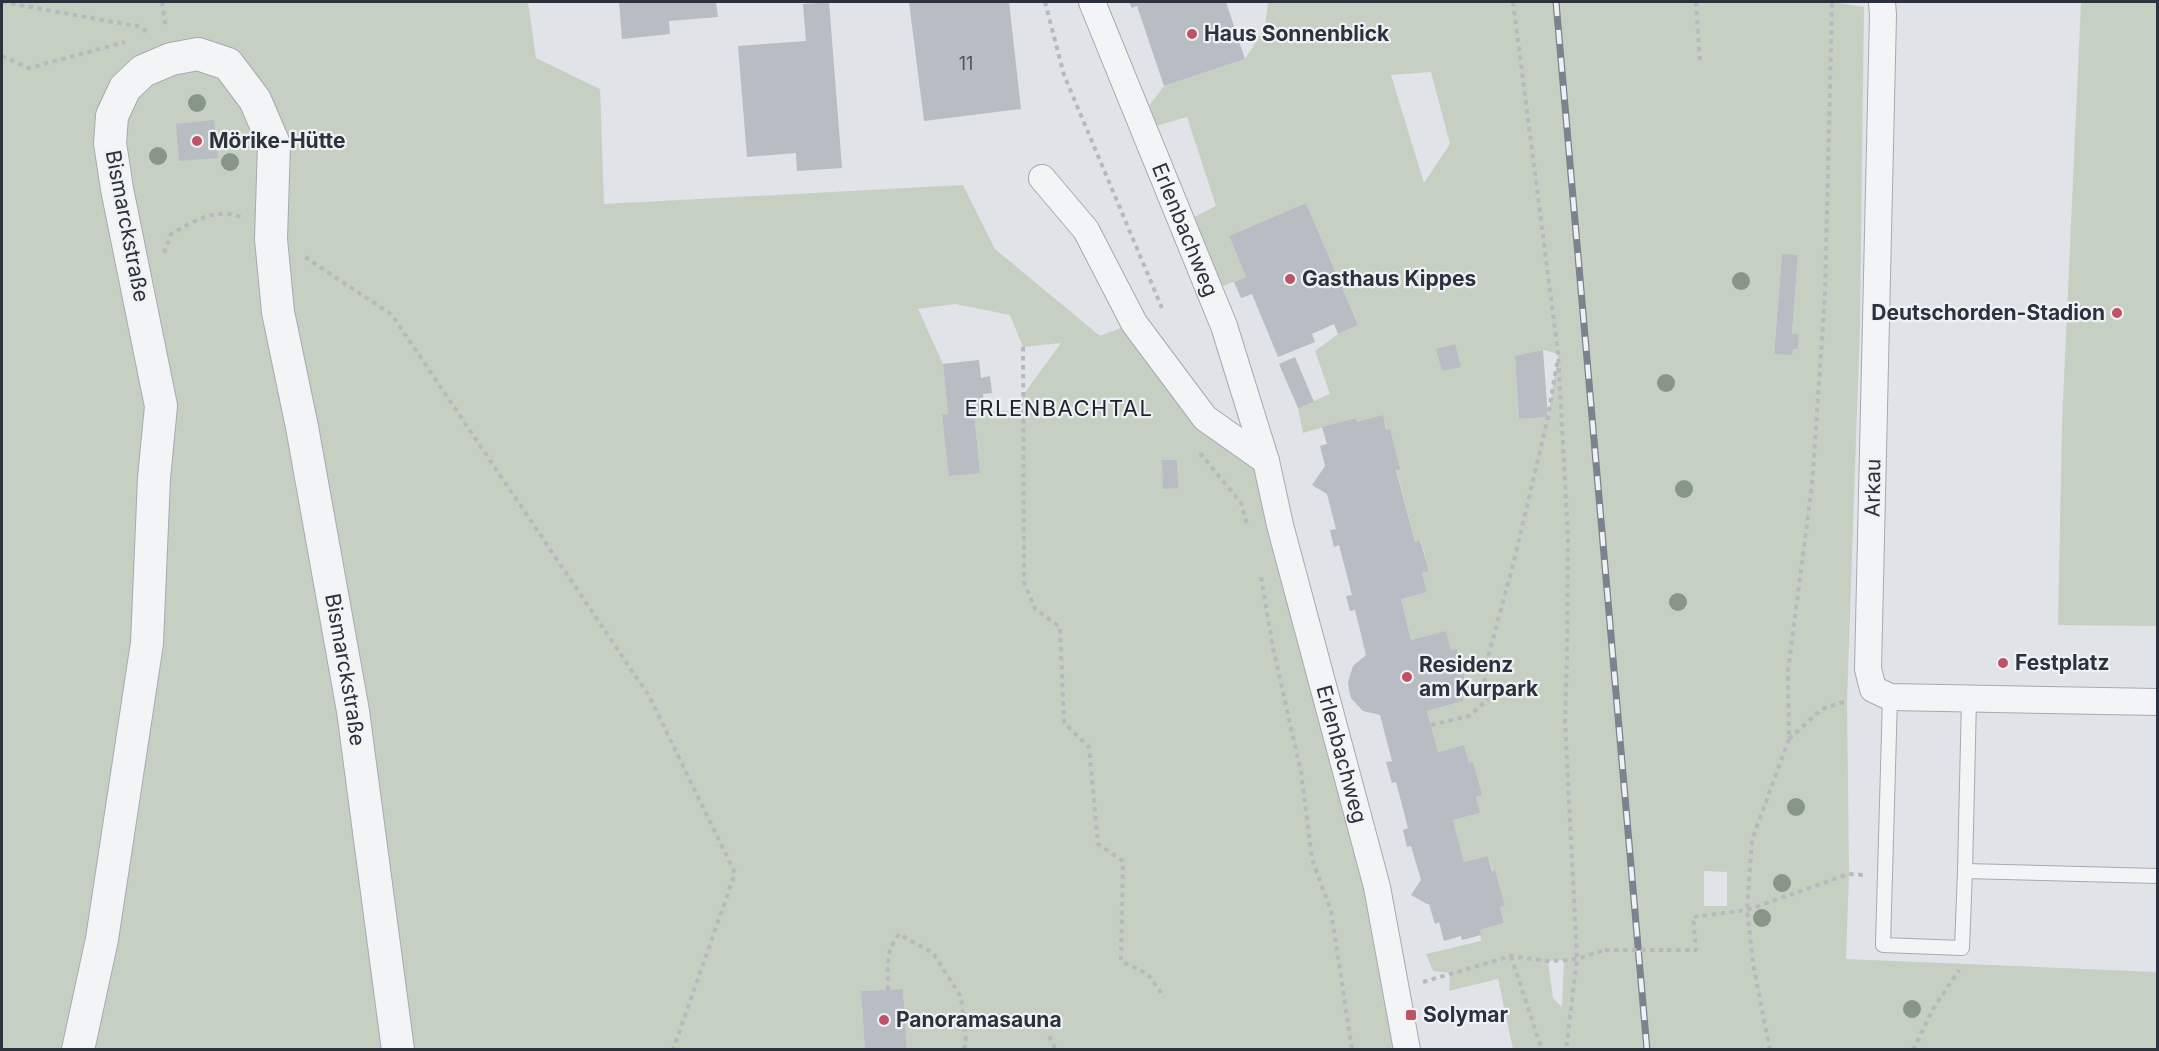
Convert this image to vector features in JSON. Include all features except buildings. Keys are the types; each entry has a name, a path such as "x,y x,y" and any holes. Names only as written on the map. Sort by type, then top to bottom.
{"street":[{"name":"Erlenbachweg","path":"1092,2 1224,326 1266,461 1377,887 1407,1050"},
{"name":"Arkau","path":"1882,2 1868,669 1873,688 1890,697"},
{"name":"Bismarckstraße","path":"78,1050 102,939 147,643 154,478 161,406 110,143 112,116 125,88 143,71 171,59 198,54 228,64 255,100 274,144 271,238 278,312 302,428 352,711 398,1050"},
{"path":"1042,178 1086,230 1134,323 1205,418 1266,461"},
{"path":"1890,697 2157,702"}],"lane":[{"path":"1890,697 1883,945 1962,948 1969,699"},
{"path":"1965,871 2157,876"}],"path":[{"path":"2,2 142,27 149,36 138,39"},
{"path":"1045,2 1064,75 1163,309"},
{"path":"1514,2 1558,353 1568,537 1568,660 1564,720 1577,959 1566,1050"},
{"path":"1695,2 1700,62"},
{"path":"1770,1050 1754,969 1747,910 1752,840 1789,739 1788,671 1812,485 1825,295 1832,2"},
{"path":"2,56 29,68 128,42"},
{"path":"162,259 171,234 207,215 234,215 253,223 271,238"},
{"path":"302,255 392,315 649,696 735,873 673,1050"},
{"path":"1023,347 1024,582 1035,609 1060,627 1064,723 1089,747 1098,843 1123,861 1121,961 1148,974 1164,997"},
{"path":"1431,724 1469,716 1487,700 1484,672 1514,561 1545,428 1558,353"},
{"path":"1196,448 1241,503 1250,532"},
{"path":"1260,573 1273,648 1301,772 1312,859 1331,911 1352,1050"},
{"path":"1789,739 1822,709 1847,701 1890,697"},
{"path":"1396,991 1511,956 1548,961 1577,959 1605,950 1696,950 1693,917 1747,910 1849,874 1885,876"},
{"path":"888,990 888,959 891,945 899,934 933,953 961,997 966,1041 964,1050"},
{"path":"1913,1050 1933,1009 1962,965 1962,948"},
{"path":"1511,956 1542,1050"},
{"path":"1049,1036 1056,1050"}],"green space":[{"path":"2,2 528,2 536,58 600,89 604,204 963,185 995,249 1100,336 1134,323 1169,368 1266,461 1403,1028 1393,1050 907,1049 903,989 861,991 865,1049 2,1050","holes":["955,304 1010,315 1023,347 1061,343 1023,395 1016,411 974,412 980,472 950,476 942,416 948,414 943,364 918,309"]},
{"path":"1268,2 1833,2 1864,7 1860,324 1847,701 1849,874 1846,959 2157,972 2157,1049 1513,1049 1498,979 1449,991 1450,973 1433,971 1426,954 1481,941 1480,930 1504,923 1500,907 1505,906 1488,856 1464,862 1453,820 1480,813 1464,745 1438,752 1427,711 1462,701 1458,682 1465,680 1457,649 1451,650 1446,632 1411,640 1401,599 1427,592 1422,573 1429,571 1421,540 1415,542 1383,416 1357,422 1355,418 1303,433 1298,408 1330,394 1315,351 1338,334 1358,325 1306,203 1229,236 1246,277 1210,291 1183,223 1216,206 1187,117 1145,129 1140,118 1164,86 1245,59 1265,28","holes":["1431,72 1450,144 1424,183 1391,75","1782,255 1798,256 1792,334 1799,335 1798,349 1793,349 1792,355 1774,353","1454,344 1460,366 1442,371 1437,349","1543,350 1558,354 1548,417 1519,419 1515,357","1704,871 1727,872 1727,906 1704,906","1564,960 1562,1007 1553,998 1548,961"]},
{"name":"Deutschorden-Stadion","path":"2081,2 2157,2 2157,626 2058,625 2062,423"}],"railway":[{"path":"1556,2 1647,1050"}],"place":[{"name":"Haus Sonnenblick","path":"1192,34"},
{"name":"Mörike-Hütte","path":"197,141"},
{"name":"Gasthaus Kippes","path":"1290,279"},
{"name":"Deutschorden-Stadion","path":"2117,313"},
{"name":"Festplatz","path":"2003,663"},
{"name":"Residenz am Kurpark","path":"1407,677"},
{"name":"Solymar","path":"1411,1015"},
{"name":"Panoramasauna","path":"884,1020"}],"district":[{"name":"ERLENBACHTAL","path":"1059,408"}]}
